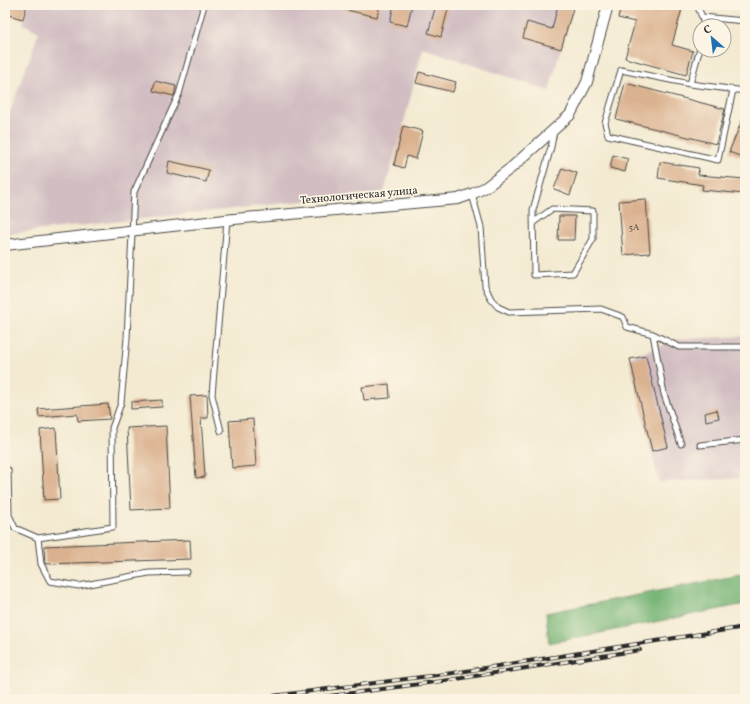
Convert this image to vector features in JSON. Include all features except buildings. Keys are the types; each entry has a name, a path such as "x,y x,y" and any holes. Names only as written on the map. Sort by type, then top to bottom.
{"street":[{"name":"Технологическая улица","path":"5,245 227,220 458,199 472,194 486,187 511,168 570,115 587,82 608,5"}],"lane":[{"path":"8,470 9,515 15,528 38,538 113,527 112,428 121,403 123,388 134,192 179,94 204,5"},
{"path":"697,5 702,17 745,21"},
{"path":"690,84 697,58"},
{"path":"733,90 718,160 608,134 605,123 621,70 690,84 745,91"},
{"path":"534,222 552,209 593,211 593,239 573,273 534,275 533,210 551,147 554,130"},
{"path":"472,194 481,227 485,286 491,298 498,307 509,312 601,309 623,317 627,326 653,334 679,347 745,347"},
{"path":"221,431 212,395 227,220"},
{"path":"653,334 664,394 681,444"},
{"path":"700,445 745,440"},
{"path":"38,538 41,564 50,582 79,586 149,573 188,572"}],"shaded area":[{"path":"28,5 573,5 549,91 423,48 384,192 5,234 5,125 39,32 23,24"},
{"path":"745,336 745,478 659,482 629,358 680,339"}],"green space":[{"path":"745,574 745,604 549,643 546,613"}],"railway":[{"path":"249,699 453,673 745,627"},
{"path":"307,699 450,680 640,650"}]}
